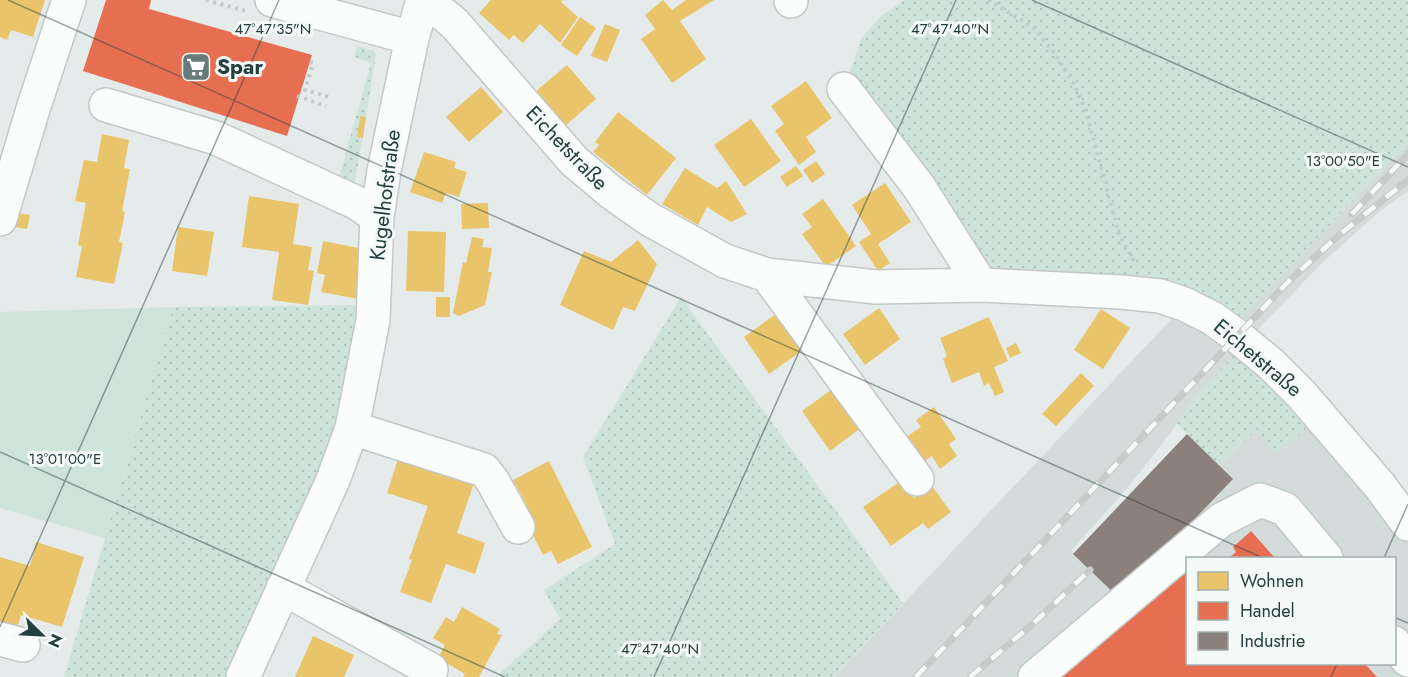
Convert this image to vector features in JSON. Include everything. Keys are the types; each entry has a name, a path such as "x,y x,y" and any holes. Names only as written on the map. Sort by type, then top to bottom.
{"street":[{"path":"0,219 69,0"},
{"path":"272,0 412,38"},
{"name":"Kugelhofstraße","path":"243,677 333,480 352,428 373,320 377,217 392,129 412,38 424,0"},
{"name":"Eichetstraße","path":"424,0 454,23 574,161 648,219 725,261 767,275 876,287 981,285 1160,296 1184,304 1212,318 1271,364 1316,410 1380,486 1408,524"},
{"path":"844,89 919,187 981,285"},
{"path":"106,105 216,138 357,203 377,217"},
{"path":"767,275 916,479"},
{"path":"352,428 484,470 492,480 518,528"},
{"path":"1035,677 1221,520 1260,500 1285,509 1325,557"},
{"path":"284,588 431,670"},
{"path":"1396,644 1408,660"}],"path":[{"path":"988,0 1033,27 1052,50 1074,84 1086,111 1119,235 1138,269 1160,296"},
{"path":"310,62 313,63 305,90 329,97"},
{"path":"297,96 326,106"}],"shaded area":[{"path":"1408,143 1408,191 1380,211 1321,264 1240,348 1192,402 1129,486 1071,551 1100,579 1257,429 1309,419 1408,537 1408,677 834,677 1178,312 1235,323"}],"green space":[{"path":"905,0 1408,0 1408,143 1235,323 993,278 848,77 861,39 882,15"},
{"path":"357,46 374,51 376,55 366,117 360,117 357,137 363,138 354,185 339,177 371,63 354,57"},
{"path":"681,297 903,603 833,677 496,677 560,619 544,590 615,544 583,457"},
{"path":"362,305 334,439 228,677 64,677 173,307"},
{"path":"173,307 105,538 0,508 0,312"},
{"path":"1240,348 1309,419 1305,430 1276,453 1257,429 1219,465 1177,424 1192,402"}],"building: Wohnen":[{"path":"0,0 45,0 33,37 11,30 7,40 0,37"},
{"path":"491,0 563,0 561,2 578,17 560,43 540,24 523,43 514,35 509,40 479,13"},
{"path":"663,0 672,10 686,0 714,0 680,21 706,59 672,83 641,39 655,29 645,15"},
{"path":"580,17 596,28 577,56 561,45"},
{"path":"605,24 620,30 607,62 591,56"},
{"path":"567,65 596,99 565,126 535,92"},
{"path":"806,81 832,118 806,137 816,152 799,165 775,131 784,124 771,106"},
{"path":"481,87 503,112 469,142 446,117"},
{"path":"618,112 676,158 647,195 593,152 599,145 595,142"},
{"path":"360,116 366,117 363,138 357,137"},
{"path":"751,119 781,161 744,187 714,145"},
{"path":"102,134 129,140 124,168 130,169 119,242 123,243 114,284 76,277 82,246 78,245 86,203 75,201 84,160 97,162"},
{"path":"424,152 456,162 454,168 467,172 459,197 446,193 442,203 410,192"},
{"path":"816,161 825,174 812,183 803,170"},
{"path":"796,166 803,176 787,187 780,177"},
{"path":"685,168 717,188 726,181 747,214 731,222 707,207 698,225 662,204"},
{"path":"885,183 911,222 878,244 890,263 878,271 859,242 871,234 852,205"},
{"path":"249,196 299,204 293,244 312,247 308,270 314,271 308,305 272,300 279,252 242,247"},
{"path":"823,199 856,246 826,267 802,234 812,227 802,214"},
{"path":"488,203 489,228 462,229 461,204"},
{"path":"18,213 30,215 27,229 15,227"},
{"path":"178,227 214,232 207,276 172,271"},
{"path":"408,231 446,232 444,292 406,291"},
{"path":"472,237 484,239 482,247 492,248 488,272 492,272 485,305 459,316 453,313 463,262 466,263"},
{"path":"638,240 657,264 635,311 623,307 613,330 560,305 584,251 611,262"},
{"path":"323,241 368,250 358,299 321,292 325,275 317,273"},
{"path":"436,297 450,297 450,317 436,317"},
{"path":"784,308 810,345 769,374 744,337"},
{"path":"879,308 900,339 865,365 843,334"},
{"path":"1101,309 1130,328 1103,369 1074,350"},
{"path":"989,317 1008,361 994,367 1004,392 995,396 989,383 984,386 979,372 952,383 943,359 947,356 940,338"},
{"path":"1016,343 1021,353 1010,358 1006,348"},
{"path":"1081,373 1094,386 1056,426 1042,414"},
{"path":"838,385 866,424 830,451 802,411"},
{"path":"934,407 956,439 949,444 957,456 940,469 932,456 921,464 903,439 921,427 916,420"},
{"path":"400,453 475,480 457,533 485,543 475,574 446,564 431,603 400,592 428,506 387,493"},
{"path":"549,461 592,547 558,564 551,551 543,555 519,508 526,504 513,480"},
{"path":"902,480 914,498 932,486 951,512 928,529 923,523 891,546 863,507"},
{"path":"36,542 84,557 62,627 21,615 16,632 0,627 0,557 30,566"},
{"path":"462,607 500,629 497,634 502,635 479,677 463,677 465,674 438,658 445,645 433,638 446,617 454,622"},
{"path":"313,636 354,655 344,677 295,677"}],"building: Handel":[{"name":"Spar","path":"106,0 151,0 149,9 312,55 287,136 83,71"},
{"path":"1251,531 1274,557 1230,557 1236,552 1233,547"},
{"path":"1186,571 1186,665 1366,665 1377,677 1062,677"}],"building: Industrie":[{"path":"1187,434 1233,479 1119,598 1073,554"}],"railway":[{"path":"1352,214 1408,154"},
{"path":"916,677 1288,282 1339,235 1408,180"},
{"path":"970,677 1034,623 1090,570"}],"place":[{"name":"Spar","path":"196,67"}]}
